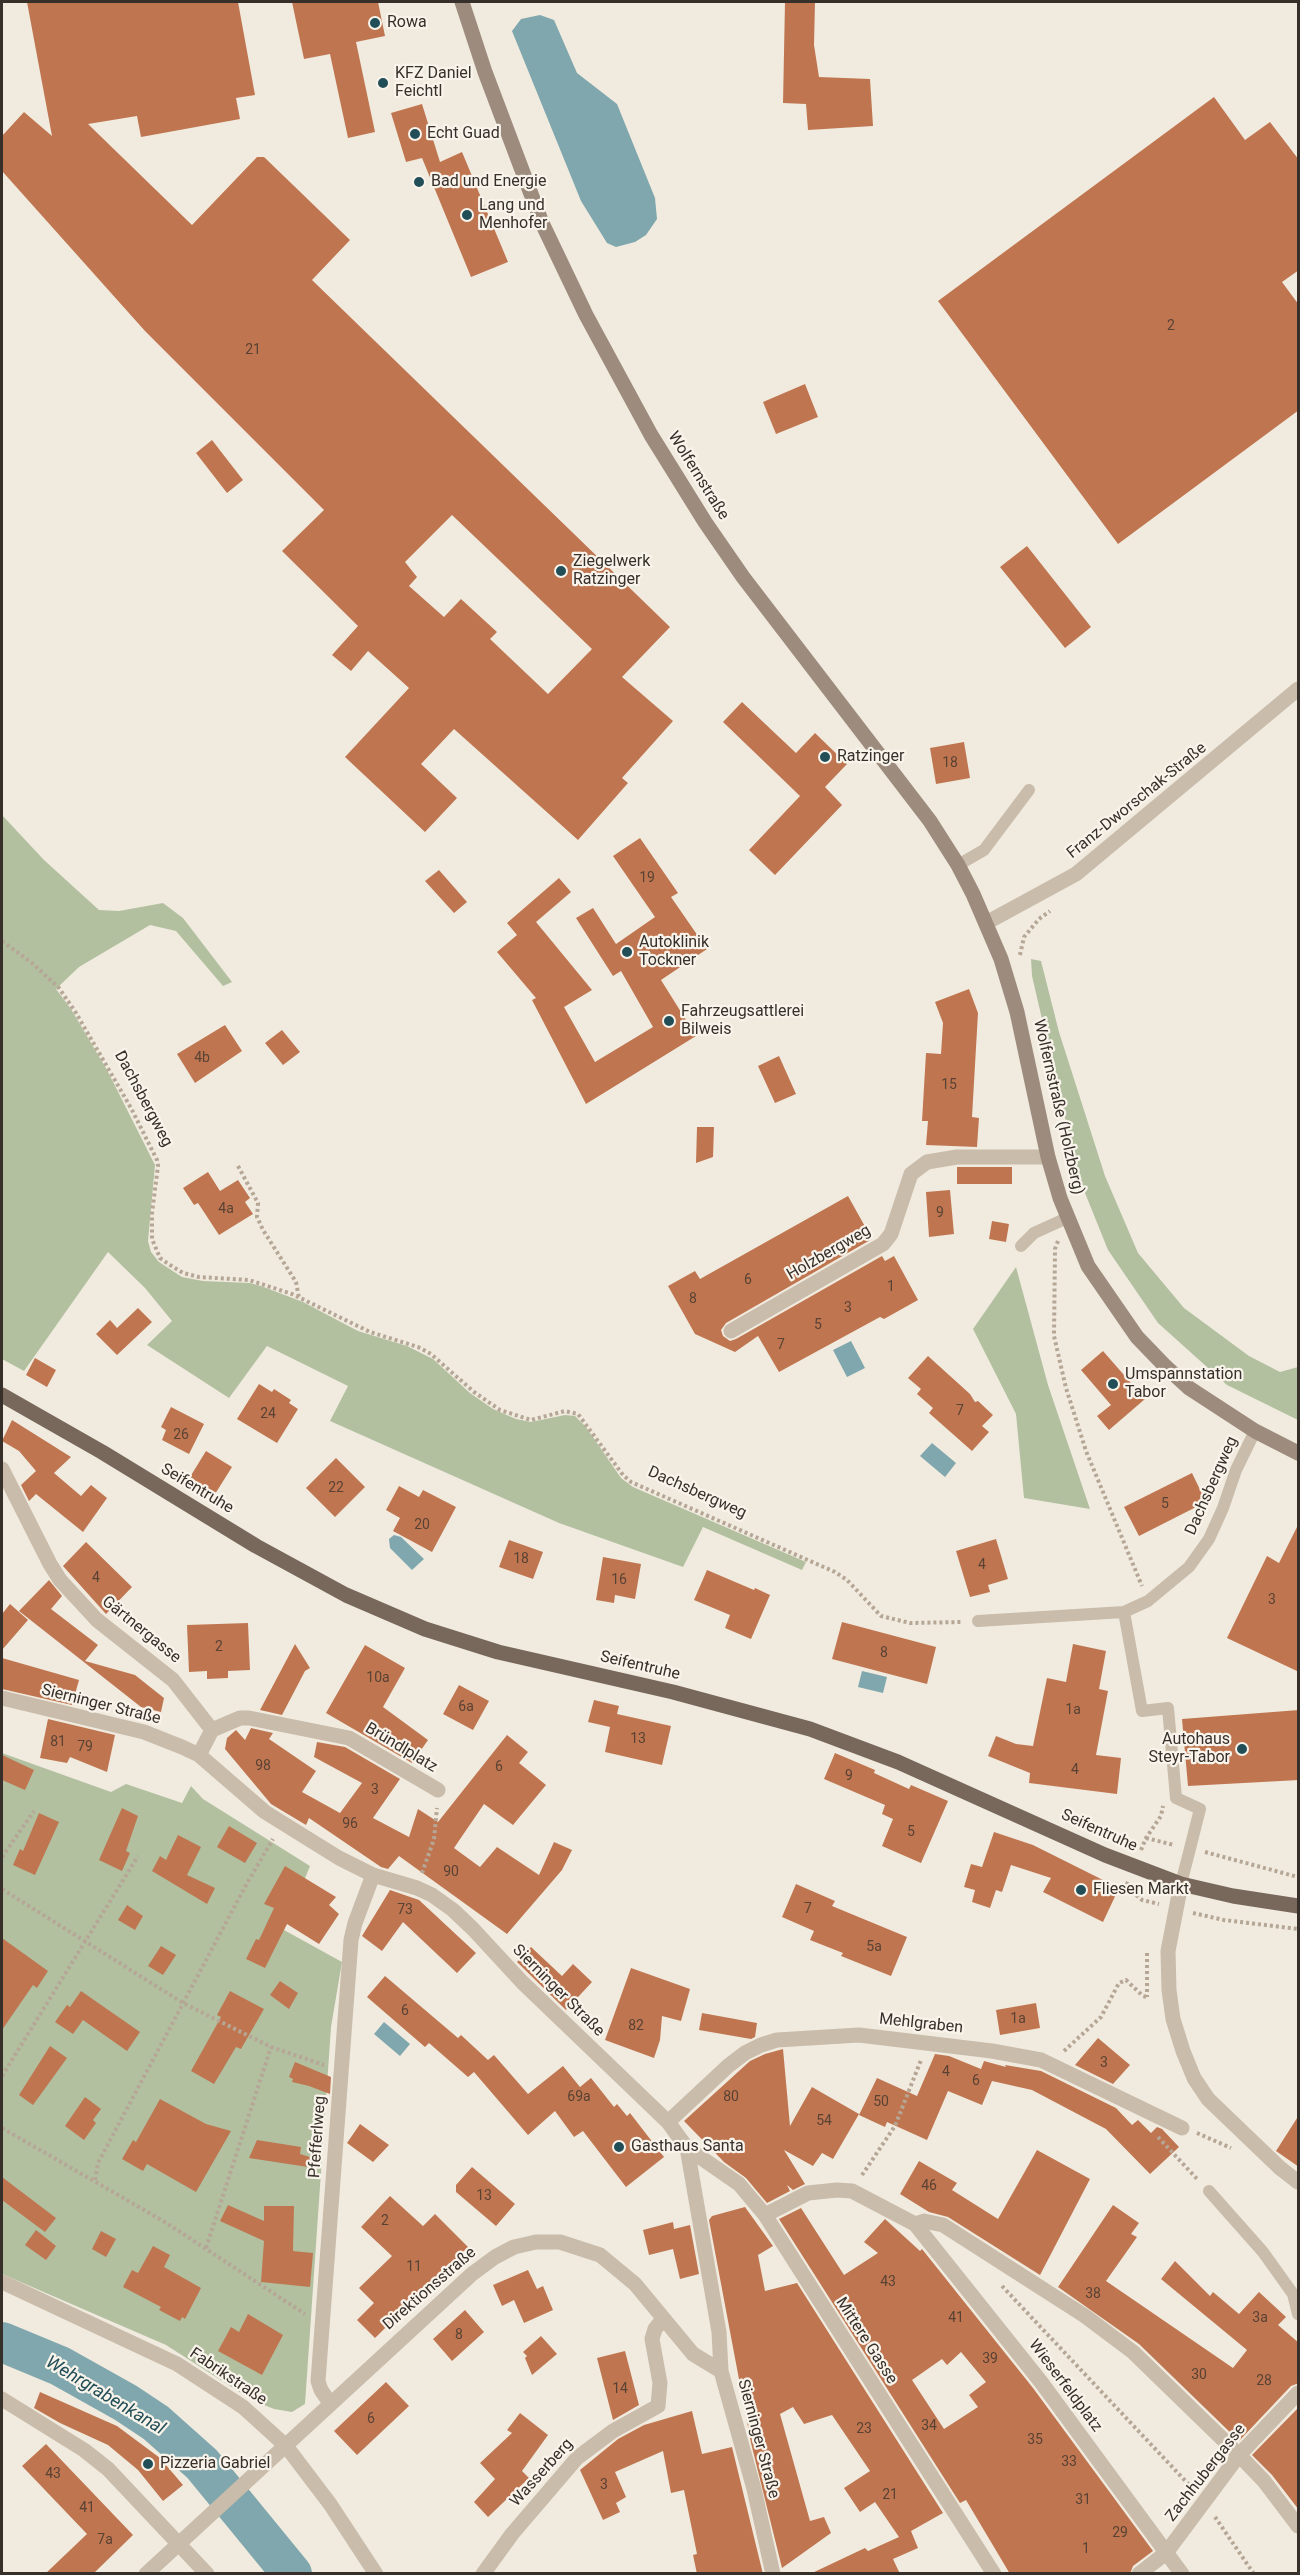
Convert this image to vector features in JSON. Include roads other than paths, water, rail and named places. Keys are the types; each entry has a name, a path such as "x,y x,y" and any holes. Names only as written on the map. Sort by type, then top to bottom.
{"main road":[{"name":"Wolfernstraße","path":"462,2 485,72 542,223 586,315 651,435 699,513 743,577 896,775 958,865 986,923"},
{"name":"Wolfernstraße (Holzberg)","path":"986,923 1001,959 1017,1012 1048,1157 1067,1218 1088,1266 1137,1337 1189,1388 1255,1431 1299,1452"},
{"name":"Seifentruhe","path":"2,1396 102,1452 256,1546 346,1595 425,1629 498,1652 684,1695 810,1729 908,1766 1134,1867 1181,1884 1233,1896 1299,1906"}],"street":[{"name":"Franz-Dworschak-Straße","path":"986,923 1076,874 1299,689"},
{"name":"Holzbergweg","path":"731,1330 883,1244 891,1234 911,1174 927,1162 957,1157 1048,1157"},
{"name":"Gärtnergasse","path":"2,1469 45,1556 60,1580 97,1620 173,1680 212,1730"},
{"name":"Sierninger Straße","path":"2,1698 144,1732 199,1755 265,1812 283,1824 339,1858 373,1875 417,1888 453,1910 522,1982 668,2122 687,2148 719,2332 721,2371 754,2489 773,2574"},
{"name":"Bründlplatz","path":"212,1730 240,1718 249,1718 349,1738 438,1790"},
{"path":"199,1755 212,1730"},
{"name":"Pfefferlweg","path":"330,2403 318,2381 351,1940 373,1875"},
{"path":"1181,1884 1168,1951 1168,1990 1173,2019 1194,2078 1209,2099 1232,2124 1280,2168 1299,2181"},
{"name":"Mehlgraben","path":"668,2122 728,2066 745,2053 761,2045 777,2040 859,2035 992,2051 1050,2063 1182,2128"},
{"name":"Mittere Gasse","path":"687,2148 739,2184 761,2210 994,2574"},
{"name":"Wieserfeldplatz","path":"761,2210 808,2193 852,2191 915,2224 1041,2382 1182,2574"},
{"name":"Wieserfeldplatz","path":"915,2224 924,2221 943,2225 1085,2316 1154,2370 1264,2481 1299,2526"},
{"name":"Direktionsstraße","path":"176,2543 286,2446 472,2274 495,2257 514,2247 536,2242 560,2242 600,2256 618,2268 635,2284 693,2354 721,2371"},
{"name":"Fabrikstraße","path":"2,2282 177,2364 243,2407 286,2446 330,2504 376,2574"},
{"name":"Wasserberg","path":"483,2574 513,2534 577,2458 613,2431 658,2406 660,2383 652,2339 655,2329 663,2319"},
{"name":"Zachhubergasse","path":"1139,2574 1166,2553 1239,2455 1299,2392"},
{"path":"2,2398 84,2450 108,2469 135,2495 176,2543 207,2574"},
{"path":"146,2574 176,2543"}],"lane":[{"path":"958,865 984,850 1029,790"},
{"path":"1021,1246 1034,1233 1067,1218"},
{"name":"Dachsbergweg","path":"978,1621 1124,1612 1148,1601 1189,1567 1209,1539 1236,1470 1255,1431"},
{"path":"1124,1612 1142,1711 1168,1708 1176,1798 1200,1809 1181,1884"},
{"path":"1209,2191 1263,2252 1293,2294 1299,2314"}],"water":[{"path":"540,15 554,20 577,73 617,104 655,198 657,219 646,235 635,242 616,247 607,243 581,201 512,31 521,19"},
{"path":"851,1341 865,1368 847,1377 833,1350"},
{"path":"932,1443 956,1463 945,1477 920,1456"},
{"path":"394,1535 401,1537 424,1559 412,1570 390,1548 389,1539"},
{"path":"862,1671 887,1677 883,1693 858,1687"},
{"path":"384,2022 410,2044 400,2056 374,2034"}],"waterway":[{"name":"Wehrgrabenkanal","path":"2,2342 60,2366 126,2403 156,2423 202,2464 292,2574"}],"place":[{"name":"Rowa","path":"375,23"},
{"name":"KFZ Daniel Feichtl","path":"383,83"},
{"name":"Echt Guad","path":"415,134"},
{"name":"Bad und Energie","path":"419,182"},
{"name":"Lang und Menhofer","path":"467,215"},
{"name":"Ziegelwerk Ratzinger","path":"561,571"},
{"name":"Ratzinger","path":"825,757"},
{"name":"Autoklinik Tockner","path":"627,952"},
{"name":"Fahrzeugsattlerei Bilweis","path":"669,1021"},
{"name":"Umspannstation Tabor","path":"1113,1384"},
{"name":"Autohaus Steyr-Tabor","path":"1242,1749"},
{"name":"Fliesen Markt","path":"1081,1890"},
{"name":"Gasthaus Santa","path":"619,2147"},
{"name":"Pizzeria Gabriel","path":"148,2464"}]}
